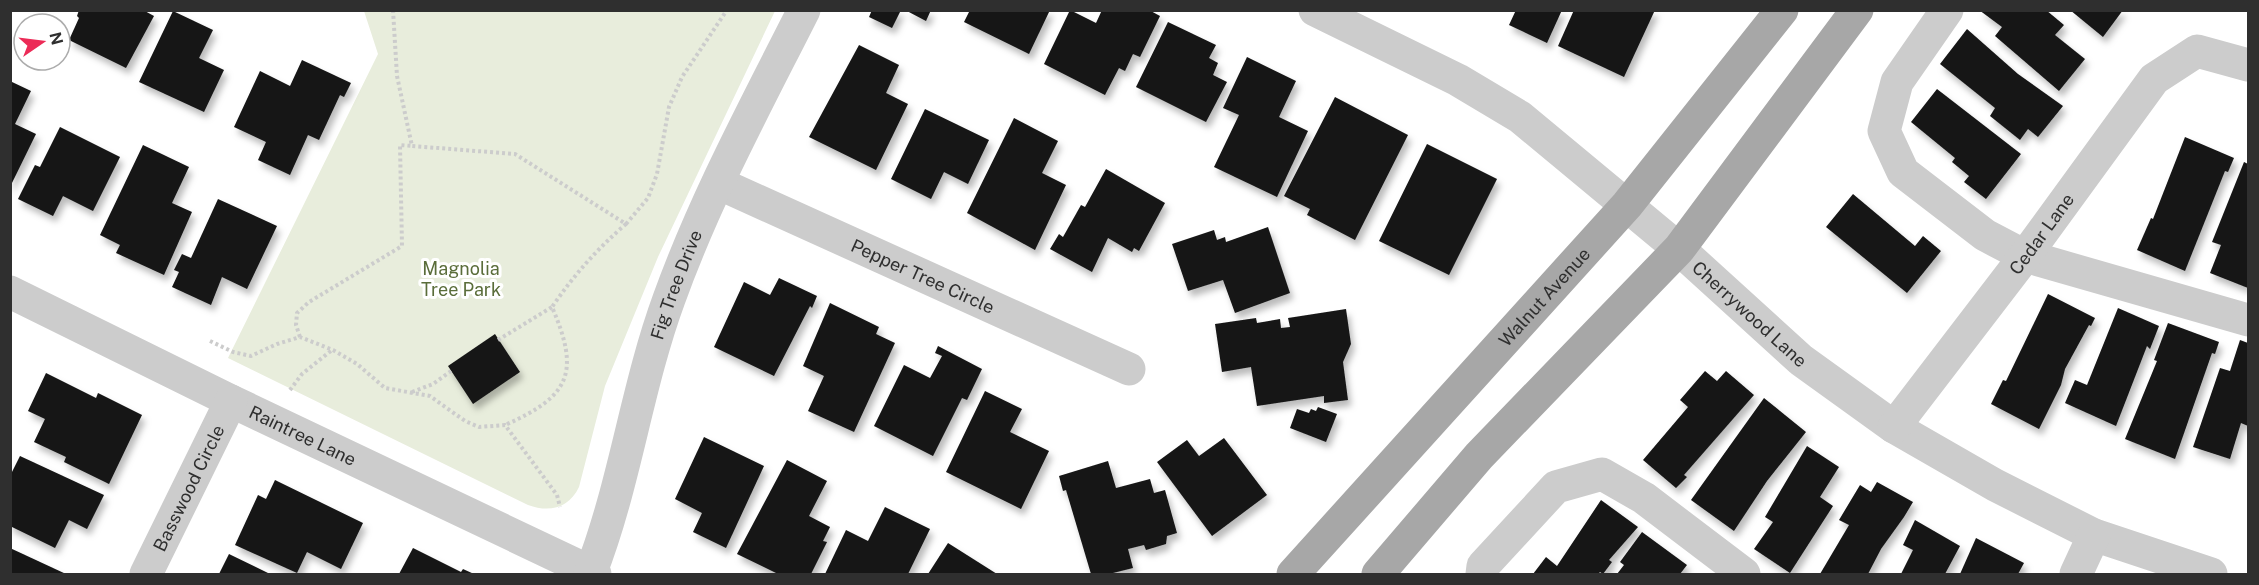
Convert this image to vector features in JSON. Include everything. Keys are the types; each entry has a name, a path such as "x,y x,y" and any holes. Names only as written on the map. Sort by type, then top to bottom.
{"main road":[{"name":"Walnut Avenue","path":"1293,574 1627,205 1782,10"},
{"path":"1378,574 1479,456 1679,249 1857,10"}],"street":[{"name":"Fig Tree Drive","path":"592,574 620,478 642,384 669,299 718,183 804,10"},
{"name":"Cherrywood Lane","path":"1315,10 1458,80 1520,117 1679,249 1800,360 1894,427 1995,485 2094,535 2211,574"},
{"path":"1947,10 1896,82 1884,131 1903,172 1985,235 2025,256 2248,320"},
{"name":"Cedar Lane","path":"1894,427 2025,256 2154,79 2197,51 2248,64"},
{"name":"Pepper Tree Circle","path":"718,183 1129,369"},
{"name":"Raintree Lane","path":"10,292 592,574"},
{"name":"Basswood Circle","path":"146,574 231,401"},
{"path":"1482,574 1483,566 1556,487 1602,474 1644,498 1744,574"},
{"path":"2076,574 2094,535"}],"path":[{"path":"393,10 397,76 412,146"},
{"path":"498,340 552,307 574,275 600,246 626,224 648,198 657,174 669,107 682,76 727,10"},
{"path":"300,337 296,325 297,313 309,302 402,246 398,159 400,145 515,154 626,224"},
{"path":"210,341 233,352 251,356 300,337 333,350 357,364 385,388 430,396 465,421 479,427 505,425 526,415 551,397 561,387 568,373 569,357 564,333 552,307"},
{"path":"290,390 302,374 333,350"},
{"path":"412,392 433,384 451,371"},
{"path":"505,425 557,495 560,507"}],"green space":[{"name":"Magnolia Tree Park","path":"364,11 775,11 658,257 605,386 579,487 570,500 558,507 544,509 528,505 228,358 378,54"}],"building":[{"path":"79,10 143,10 154,16 126,68 72,41 72,33 79,18 77,16"},
{"path":"872,10 901,10 892,28 869,17"},
{"path":"905,10 931,10 926,21"},
{"path":"970,10 1050,10 1029,54 964,22"},
{"path":"1070,10 1096,23 1102,10 1149,10 1160,16 1140,57 1133,54 1125,71 1119,68 1105,95 1044,64"},
{"path":"1516,10 1562,10 1547,43 1509,25"},
{"path":"1574,10 1655,10 1624,77 1558,46"},
{"path":"1979,10 2046,10 2064,25 2055,35 2085,59 2059,91 1995,36 2002,27"},
{"path":"2070,10 2123,10 2103,37"},
{"path":"173,11 213,30 199,58 224,70 204,112 139,82"},
{"path":"1168,22 1216,45 1209,58 1218,63 1213,75 1227,82 1206,122 1136,87"},
{"path":"1967,29 2018,74 2063,106 2038,137 2028,129 2020,140 1990,116 1995,108 1940,64"},
{"path":"859,45 899,65 886,93 908,104 876,170 809,137"},
{"path":"1247,57 1296,81 1279,117 1308,131 1277,197 1214,167 1239,115 1223,108"},
{"path":"302,60 351,83 344,97 340,95 319,140 308,135 290,175 258,160 266,142 234,127 260,71 290,86"},
{"path":"10,81 31,91 15,124 36,134 10,187"},
{"path":"1937,89 2021,154 1986,199 1964,182 1969,176 1952,162 1955,158 1911,122"},
{"path":"1335,97 1408,135 1355,240 1307,215 1310,209 1284,196"},
{"path":"925,109 989,140 968,184 944,172 931,199 891,179"},
{"path":"1014,118 1058,141 1042,173 1066,185 1035,250 967,213"},
{"path":"60,127 120,157 93,211 63,196 53,216 18,199 35,165 40,167"},
{"path":"2185,137 2234,158 2228,172 2225,171 2185,271 2137,250 2151,218 2153,219"},
{"path":"1427,144 1497,179 1449,275 1379,241"},
{"path":"143,145 189,167 172,203 192,212 164,275 116,253 120,245 100,235"},
{"path":"2244,162 2248,164 2248,288 2210,273 2221,245 2212,242"},
{"path":"1106,169 1165,203 1139,251 1134,248 1132,252 1108,238 1092,272 1050,249 1059,234 1063,237 1081,205 1085,207"},
{"path":"1853,194 1915,246 1923,236 1941,251 1907,293 1826,227"},
{"path":"218,199 277,226 247,289 222,277 211,305 172,287 179,272 174,270 182,254 191,258"},
{"path":"1268,227 1290,293 1235,313 1223,280 1188,291 1172,244 1214,230 1217,240 1225,237 1226,242"},
{"path":"779,278 817,296 774,376 714,347 744,282 770,295"},
{"path":"2048,294 2095,318 2065,369 2061,385 2039,429 1991,404 2003,380 2006,381"},
{"path":"830,303 879,327 876,334 895,343 854,432 808,411 824,376 803,366"},
{"path":"2118,308 2159,326 2150,349 2147,346 2116,426 2065,403 2075,380 2087,385"},
{"path":"1346,309 1351,344 1343,362 1348,400 1324,403 1324,396 1257,406 1251,367 1222,372 1215,324 1256,318 1257,323 1280,319 1281,328 1290,327 1288,318"},
{"path":"2168,323 2219,342 2215,354 2212,353 2175,459 2125,439 2157,361 2154,360"},
{"path":"495,334 520,372 473,404 448,366"},
{"path":"2240,340 2248,343 2248,426 2241,423 2230,459 2193,447 2220,368 2230,371"},
{"path":"938,346 982,369 967,400 962,398 933,456 874,426 904,365 930,378 942,356 935,353"},
{"path":"1705,371 1717,381 1726,371 1754,395 1684,475 1687,477 1676,488 1643,460 1688,407 1680,400"},
{"path":"46,373 96,398 98,393 142,415 109,484 64,462 66,457 34,442 45,419 28,411"},
{"path":"985,391 1022,409 1010,432 1049,451 1021,509 946,472"},
{"path":"1764,398 1806,432 1767,481 1734,531 1691,500"},
{"path":"1318,407 1337,414 1326,442 1290,428 1297,409 1309,413 1311,409 1316,411"},
{"path":"704,437 764,466 726,548 693,532 702,513 675,499"},
{"path":"1224,438 1267,495 1212,536 1157,462 1187,440 1199,456"},
{"path":"1807,446 1839,467 1820,497 1833,506 1790,573 1754,549 1773,522 1765,517"},
{"path":"20,456 104,495 87,529 69,520 55,548 10,526 10,476"},
{"path":"787,460 827,481 809,516 830,527 823,541 827,542 811,574 778,574 737,554"},
{"path":"1108,461 1116,488 1150,479 1154,493 1165,490 1177,533 1167,536 1166,544 1146,550 1144,545 1128,549 1133,568 1109,574 1091,574 1066,490 1063,491 1059,476"},
{"path":"275,480 363,523 341,569 307,552 297,573 235,545 258,495 266,499"},
{"path":"1877,482 1913,502 1904,517 1881,549 1868,574 1820,574 1849,525 1839,520 1860,485 1871,492"},
{"path":"1601,500 1638,527 1609,560 1612,562 1603,574 1600,572 1598,574 1533,574 1546,557 1557,566"},
{"path":"885,507 930,529 908,574 825,574 846,530 868,541"},
{"path":"1915,520 1960,546 1945,574 1901,574 1913,550 1903,545"},
{"path":"1642,532 1687,565 1680,574 1617,574 1624,565 1620,562"},
{"path":"1976,538 2024,563 2018,574 1960,574"},
{"path":"948,543 997,574 928,574"},
{"path":"10,548 66,574 10,574"},
{"path":"413,548 461,572 463,569 474,574 399,574"},
{"path":"229,554 270,574 219,574"}]}
